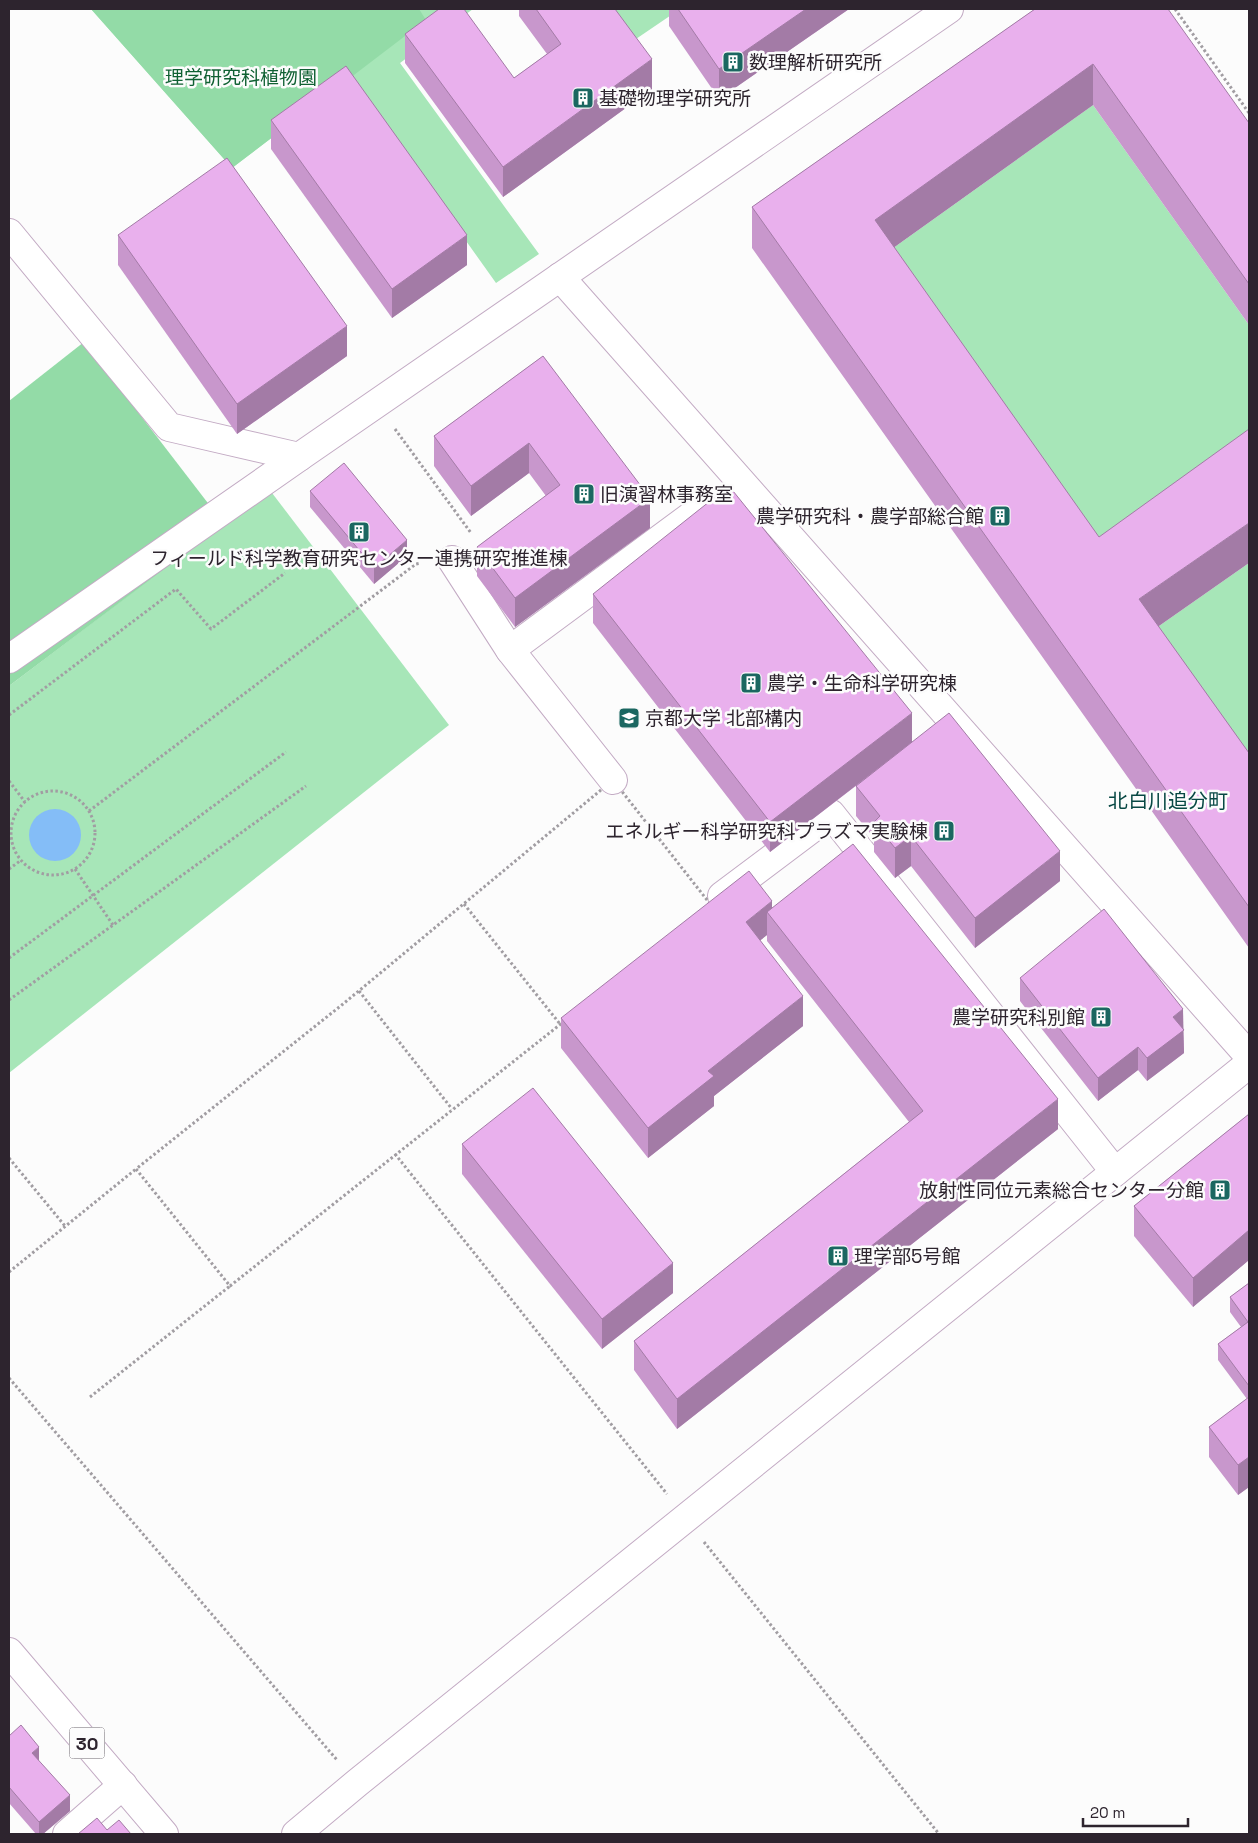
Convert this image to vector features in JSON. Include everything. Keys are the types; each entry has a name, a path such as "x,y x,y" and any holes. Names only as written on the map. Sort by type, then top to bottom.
{"main road":[{"path":"9,659 949,9"},
{"path":"9,233 168,427 299,457"},
{"path":"560,277 1249,1056"},
{"path":"510,650 740,480"},
{"path":"452,560 510,650 613,780"},
{"path":"711,905 831,814 1115,1172"},
{"path":"296,1834 1249,1064"},
{"name":"30","path":"9,1652 164,1834"},
{"path":"67,1834 123,1786"}],"path":[{"path":"1175,9 1249,113"},
{"path":"89,811 416,564 452,560 473,535 376,404"},
{"path":"9,715 176,589 211,629 285,573"},
{"path":"9,958 286,752"},
{"path":"9,1272 359,991 613,780 711,905 90,1397"},
{"path":"9,781 25,802"},
{"path":"9,1000 306,786"},
{"path":"52,791 66,793 79,800 89,811 94,823 96,836 93,850 76,870 63,875 50,876 37,873 16,856 11,842 11,827 15,813 25,802 37,794 52,791"},
{"path":"9,869 20,860"},
{"path":"76,870 113,925"},
{"path":"464,904 560,1024"},
{"path":"359,991 452,1109"},
{"path":"9,1158 65,1226"},
{"path":"136,1169 230,1286"},
{"path":"9,1378 357,1783"}],"green space":[{"name":"理学研究科植物園","path":"91,9 473,9 400,63 539,254 496,283 350,78 232,168"},
{"name":"理学研究科植物園","path":"91,9 419,9 426,20 232,168"},
{"path":"609,9 680,9 633,41"},
{"path":"1093,105 1249,325 1249,469 1099,577 875,261"},
{"path":"84,342 224,524 9,686 9,401"},
{"path":"269,489 449,725 9,1073 9,686"},
{"path":"1249,563 1249,793 1139,640"}],"water":[{"path":"50,809 60,809 74,816 81,830 81,840 74,854 60,861 50,861 40,857 33,850 29,840 29,830 33,820 40,813"}],"building":[{"name":"基礎物理学研究所","path":"439,9 464,9 514,78 561,44 536,9 615,9 652,59 503,167 405,34"},
{"path":"678,9 806,9 719,69"},
{"name":"農学研究科・農学部総合館","path":"1035,9 1168,9 1249,123 1249,284 1093,64 875,220 1099,537 1249,429 1249,523 1139,599 1249,753 1249,907 752,207"},
{"path":"346,66 467,235 392,289 271,120"},
{"path":"227,158 347,326 237,404 118,235"},
{"name":"旧演習林事務室","path":"543,356 650,498 515,598 477,547 560,485 529,443 471,486 434,436"},
{"name":"フィールド科学教育研究センター連携研究推進棟","path":"344,463 407,540 374,568 310,491"},
{"name":"農学・生命科学研究棟","path":"729,486 912,713 770,822 593,594"},
{"name":"エネルギー科学研究科プラズマ実験棟","path":"949,713 1060,851 975,918 911,836 895,848 874,822 880,816 856,786"},
{"name":"理学部5号館","path":"853,844 1058,1099 677,1399 634,1341 923,1111 767,912"},
{"path":"749,871 772,901 746,922 803,996 708,1071 714,1076 648,1128 561,1018"},
{"name":"農学研究科別館","path":"1104,909 1183,1009 1173,1017 1184,1030 1147,1058 1138,1047 1098,1078 1020,978"},
{"path":"533,1088 673,1263 602,1319 462,1144"},
{"name":"放射性同位元素総合センター分館","path":"1249,1114 1249,1230 1193,1278 1134,1206"},
{"path":"1249,1283 1249,1386 1218,1344 1248,1322 1230,1297"},
{"path":"1249,1397 1249,1457 1238,1465 1209,1427"},
{"path":"21,1725 39,1747 32,1753 70,1795 39,1822 9,1787 9,1736"},
{"path":"97,1818 107,1830 119,1820 131,1834 78,1834"}],"place":[{"name":"数理解析研究所","path":"733,62"},
{"name":"基礎物理学研究所","path":"583,98"},
{"name":"旧演習林事務室","path":"584,494"},
{"name":"農学研究科・農学部総合館","path":"1000,516"},
{"name":"フィールド科学教育研究センター連携研究推進棟","path":"359,532"},
{"name":"農学・生命科学研究棟","path":"751,683"},
{"name":"京都大学 北部構内","path":"629,718"},
{"name":"エネルギー科学研究科プラズマ実験棟","path":"944,831"},
{"name":"農学研究科別館","path":"1101,1017"},
{"name":"放射性同位元素総合センター分館","path":"1220,1190"},
{"name":"理学部5号館","path":"838,1256"}],"district":[{"name":"北白川追分町","path":"1168,801"}]}
